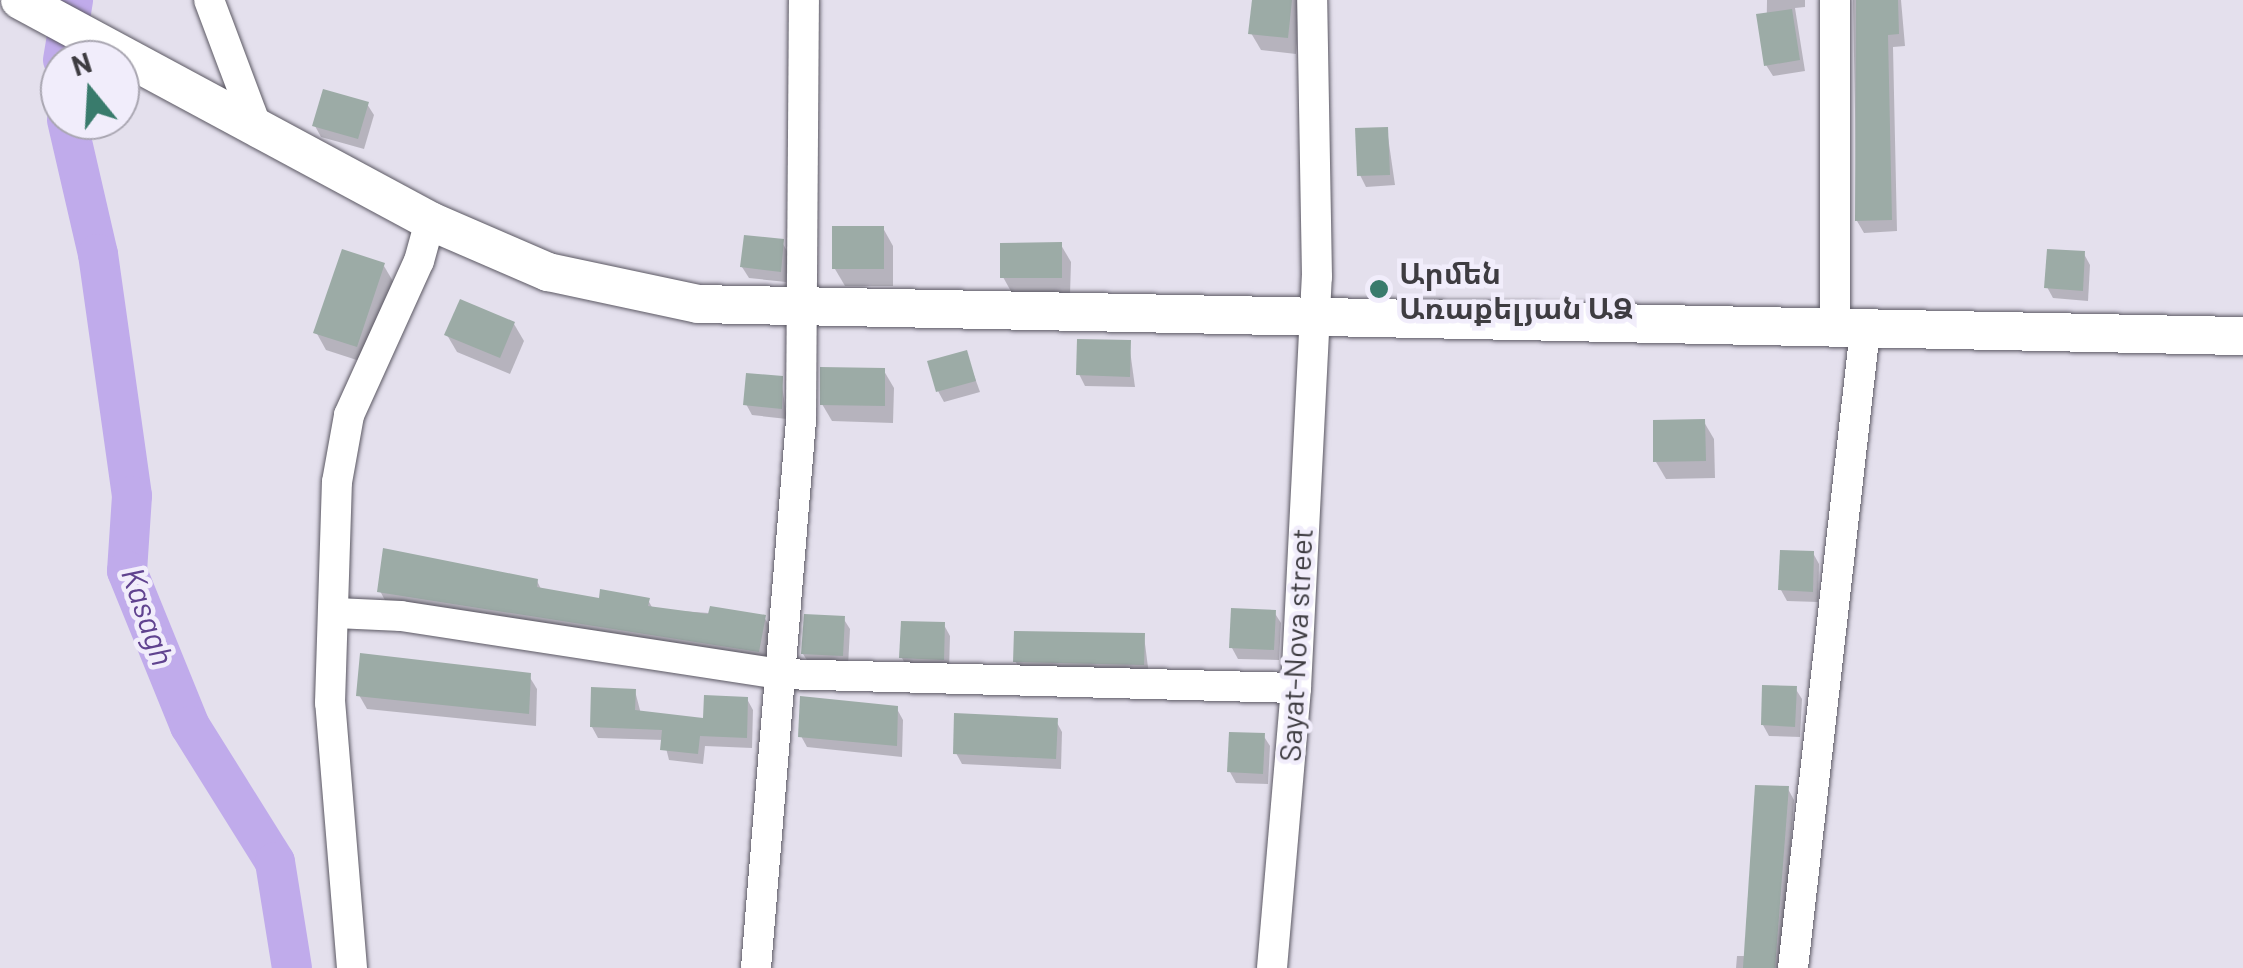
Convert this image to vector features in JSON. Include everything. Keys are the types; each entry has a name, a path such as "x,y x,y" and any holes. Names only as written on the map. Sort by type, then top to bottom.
{"main road":[{"path":"20,0 260,133 430,221 548,272 698,304 1311,321 2243,336"}],"street":[{"path":"209,0 260,133"},
{"path":"756,968 800,421 798,307 804,0"},
{"name":"Sayat-Nova street","path":"1272,968 1296,688 1311,321 1317,277 1312,0"},
{"path":"1793,968 1850,330 1835,0"},
{"path":"352,968 330,704 336,614 337,482 349,415 419,260 430,221"},
{"path":"336,614 400,616 781,674 1296,688"}],"building":[{"path":"1252,0 1292,0 1288,38 1248,34"},
{"path":"1856,0 1898,0 1899,34 1888,35 1892,220 1855,221"},
{"path":"1792,9 1800,60 1764,66 1756,14"},
{"path":"323,89 369,102 358,139 312,126"},
{"path":"1388,127 1390,175 1357,176 1355,128"},
{"path":"832,226 884,226 884,269 832,269"},
{"path":"744,235 784,239 781,272 740,267"},
{"path":"1062,242 1062,278 1000,278 1000,243"},
{"path":"342,249 385,263 357,347 313,333"},
{"path":"2047,249 2085,251 2083,291 2044,288"},
{"path":"460,299 515,322 500,358 444,335"},
{"path":"1077,339 1131,340 1130,377 1076,375"},
{"path":"967,350 976,381 936,392 927,361"},
{"path":"820,367 885,368 885,406 820,405"},
{"path":"746,373 783,376 782,409 743,405"},
{"path":"1705,419 1706,461 1653,462 1653,420"},
{"path":"383,548 538,579 537,587 599,598 600,589 650,598 648,606 708,614 710,606 766,615 759,652 377,592"},
{"path":"1780,550 1814,551 1813,592 1778,590"},
{"path":"1231,608 1276,610 1274,650 1229,648"},
{"path":"804,614 845,616 843,656 801,654"},
{"path":"901,621 945,622 944,660 899,658"},
{"path":"1014,631 1145,633 1144,665 1013,662"},
{"path":"360,653 531,673 529,714 356,696"},
{"path":"1762,685 1797,686 1795,727 1761,725"},
{"path":"591,687 636,689 635,710 703,718 704,695 748,697 747,738 700,736 698,754 660,750 662,730 590,727"},
{"path":"800,696 898,706 897,746 798,737"},
{"path":"954,713 1058,718 1056,759 953,754"},
{"path":"1229,732 1265,733 1263,774 1227,772"},
{"path":"1755,785 1789,786 1775,968 1743,968"}],"waterway":[{"name":"Kasagh","path":"66,40 73,0"},
{"name":"Kasagh","path":"72,140 98,254 132,496 127,571 190,726 275,862 292,968"}],"place":[{"name":"Արմեն Առաքելյան ԱՁ","path":"1379,289"}]}
